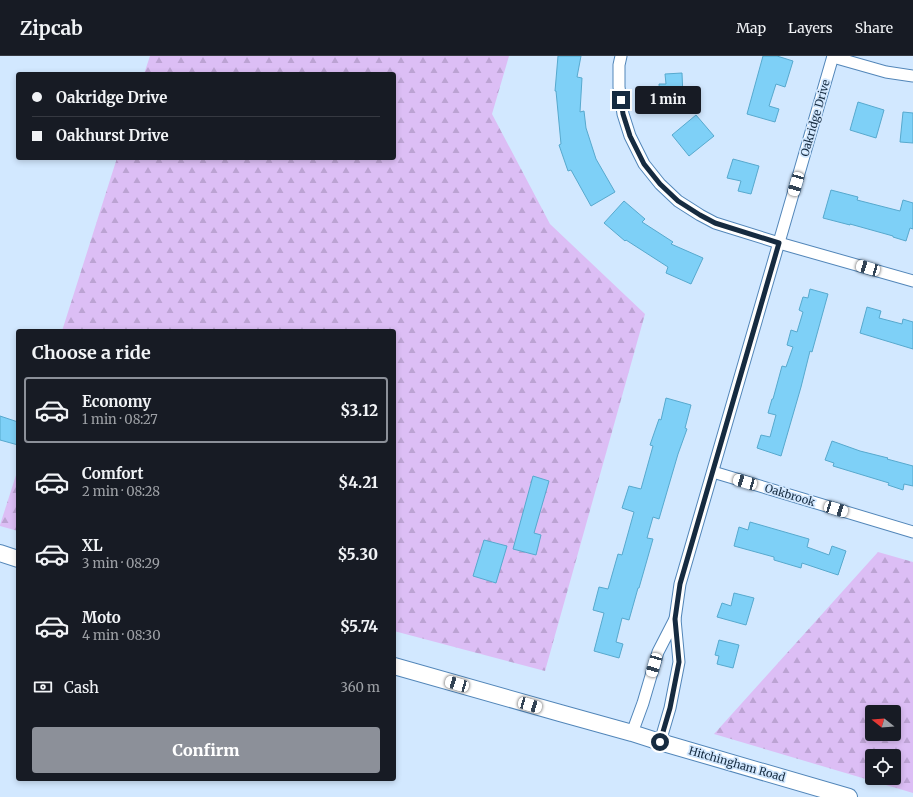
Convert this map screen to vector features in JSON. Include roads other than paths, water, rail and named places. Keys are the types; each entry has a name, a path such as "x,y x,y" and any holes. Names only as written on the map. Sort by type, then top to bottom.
{"street":[{"path":"621,56 619,65 619,87 623,114 630,136 644,164 660,184 678,201 715,223 779,243 913,281"},
{"path":"833,57 886,72 913,76"},
{"name":"Oakridge Drive","path":"660,742 670,708 679,662 675,619 680,584 833,57"},
{"name":"Oakbrook","path":"713,472 913,532"},
{"path":"0,553 16,558"},
{"name":"Oakridge Drive","path":"632,733 643,703 658,652 675,619"},
{"name":"Hitchingham Road","path":"396,667 560,714 632,733 849,797"}]}
